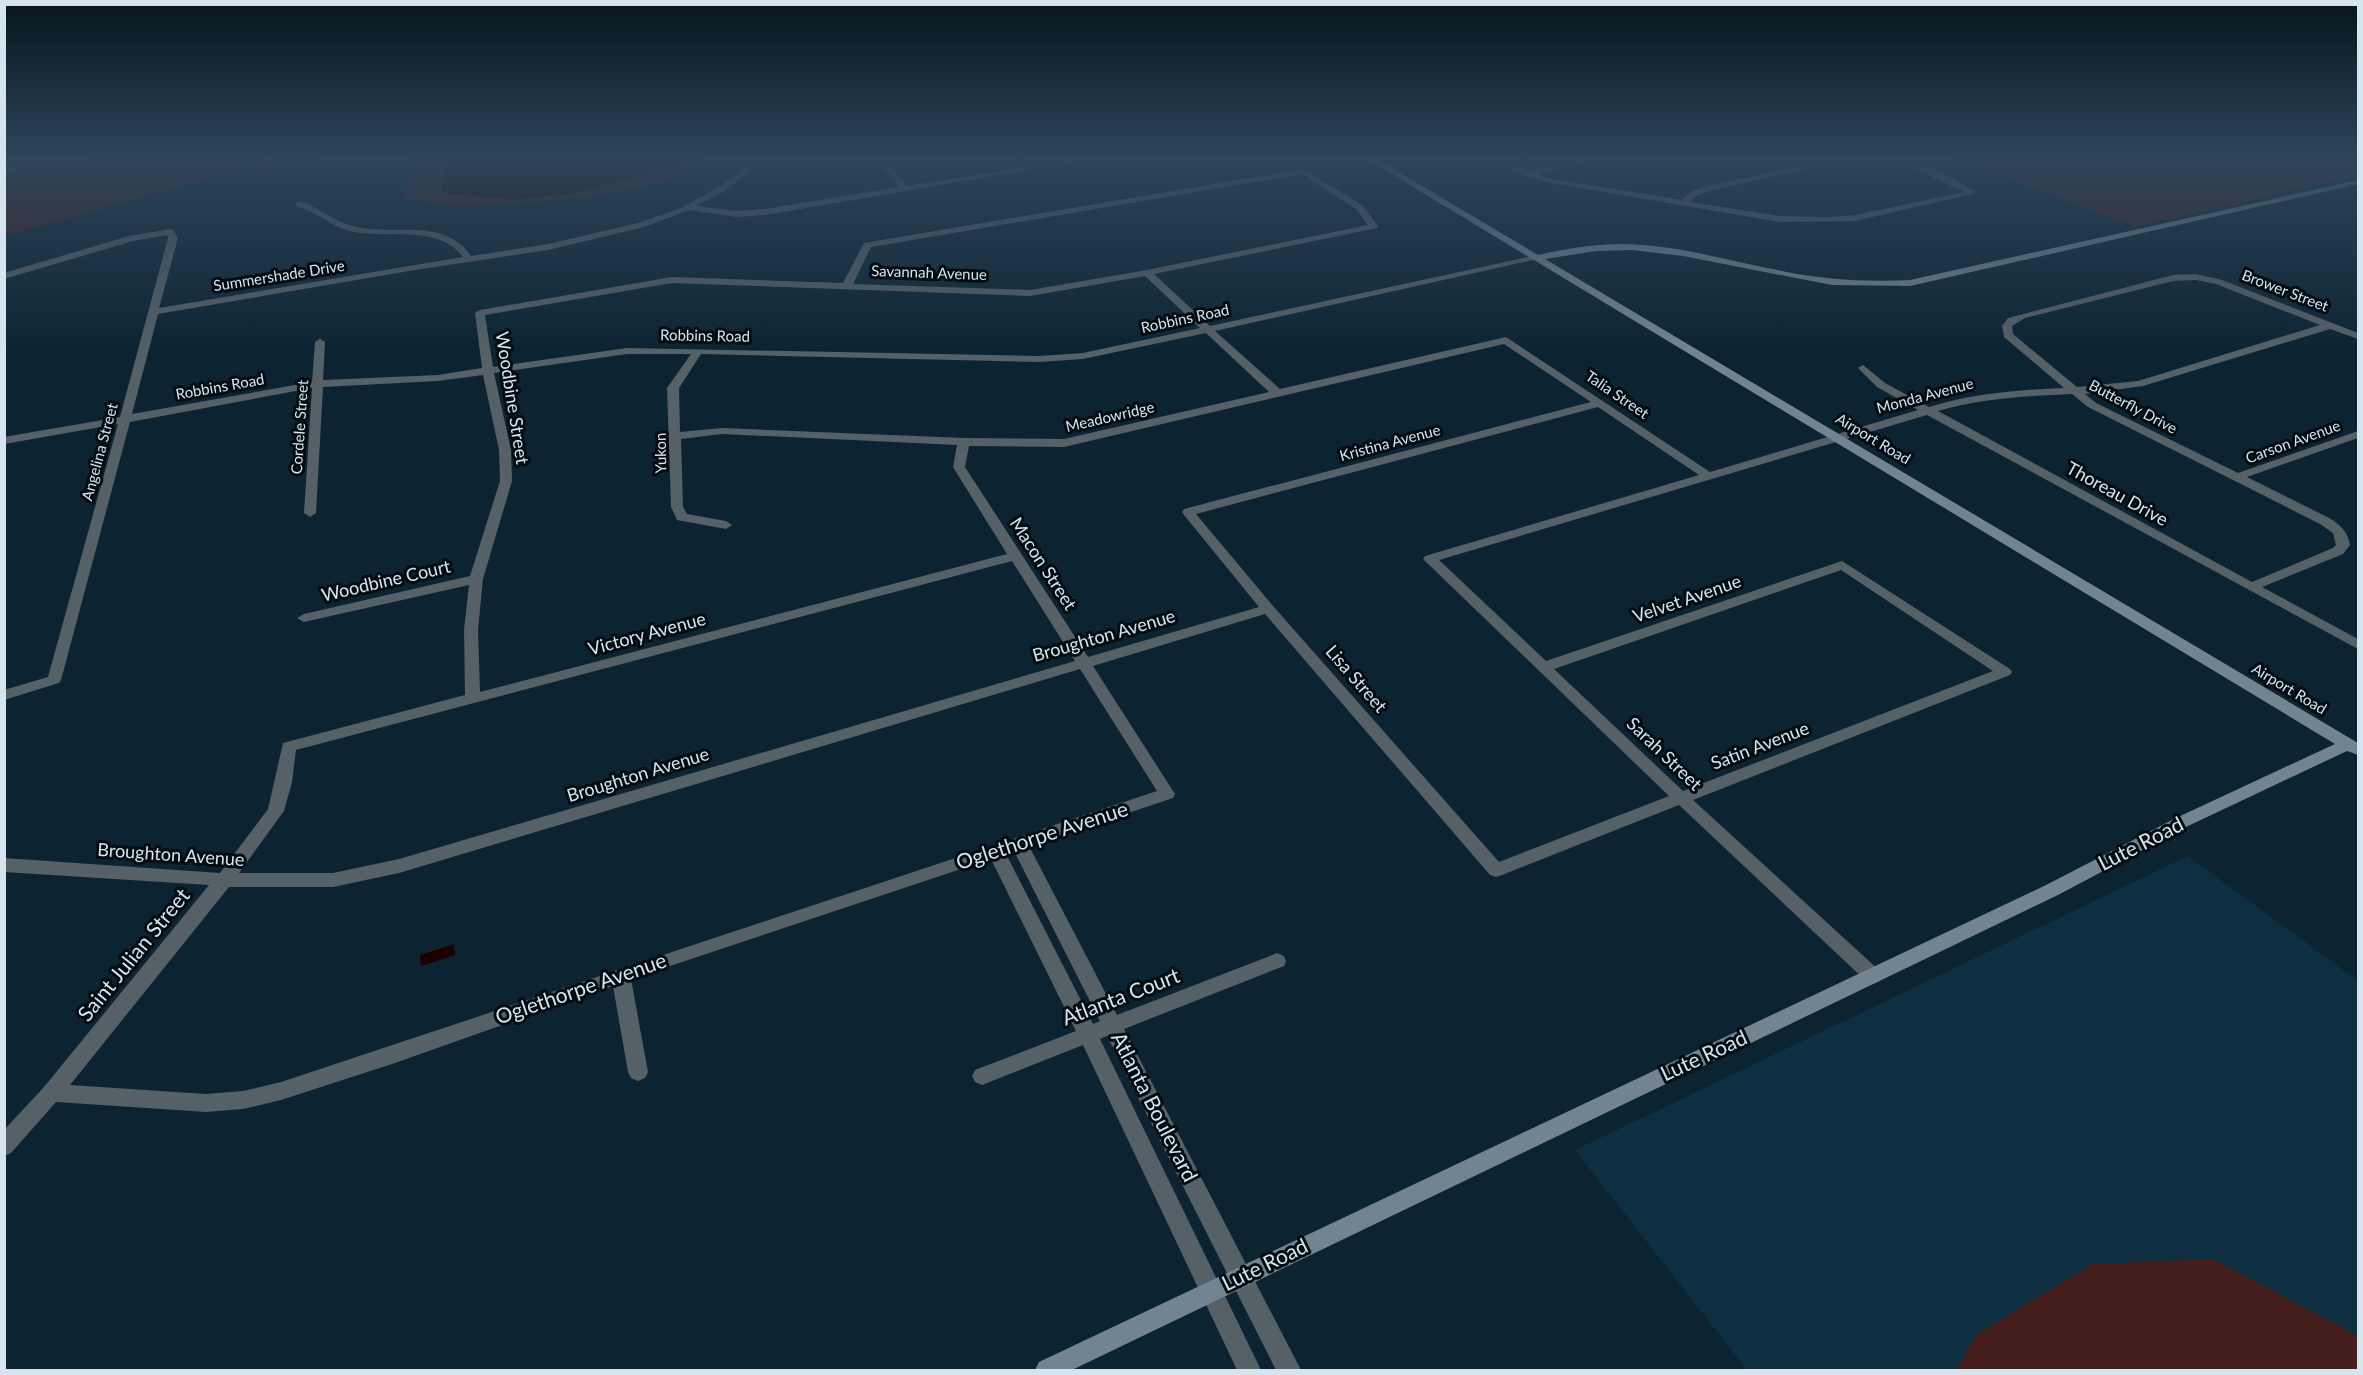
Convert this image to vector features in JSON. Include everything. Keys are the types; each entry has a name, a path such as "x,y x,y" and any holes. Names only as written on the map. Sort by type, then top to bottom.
{"street":[{"path":"331,222 352,229 423,235 452,241 468,258"},
{"name":"Summershade Drive","path":"154,312 611,233 645,222"},
{"name":"Savannah Avenue","path":"847,285 867,245 1002,222"},
{"name":"Savannah Avenue","path":"480,313 672,280 1030,292 1147,273 1374,226 1371,222"},
{"name":"Airport Road","path":"1477,222 2355,744"},
{"name":"Robbins Road","path":"4,441 318,384 438,378 604,353 647,350 1039,360 1083,356 1537,258 1601,247 1661,249 1830,282 1871,285 1910,283 2180,222"},
{"name":"Angelina Street","path":"4,276 132,238 170,232 173,238 54,680 4,694"},
{"path":"1147,273 1206,330 1278,394"},
{"name":"Butterfly Drive","path":"2200,278 2173,278 2021,316 2011,321 2007,328 2010,338 2072,390 2111,415 2323,520 2336,530 2343,540 2342,547 2335,553 2251,587"},
{"name":"Brower Street","path":"2200,278 2231,286 2358,336"},
{"name":"Woodbine Street","path":"473,700 471,630 476,579 506,481 505,450 488,372 480,313"},
{"name":"Monda Avenue","path":"1430,559 1967,400 1998,394 2112,388 2145,382 2331,325"},
{"name":"Meadowridge","path":"676,436 722,431 963,442 1064,443 1506,340"},
{"name":"Talia Street","path":"1506,340 1709,476"},
{"name":"Cordele Street","path":"310,513 320,342"},
{"name":"Yukon","path":"698,351 673,388 677,507 682,517 726,525"},
{"name":"Thoreau Drive","path":"1863,368 1881,385 2358,645"},
{"name":"Kristina Avenue","path":"1188,512 1600,403"},
{"name":"Carson Avenue","path":"2238,477 2358,434"},
{"name":"Macon Street","path":"963,442 959,467 1167,794"},
{"name":"Lisa Street","path":"1188,512 1269,609 1496,870"},
{"name":"Victory Avenue","path":"289,747 1014,556"},
{"name":"Sarah Street","path":"1430,559 1681,798 1873,976"},
{"name":"Velvet Avenue","path":"1545,667 1842,565 2005,672"},
{"name":"Woodbine Court","path":"304,618 476,579"},
{"name":"Broughton Avenue","path":"4,865 224,880 333,880 399,866 1269,609"},
{"name":"Satin Avenue","path":"1496,870 2005,672"},
{"name":"Lute Road","path":"1047,1371 2052,890 2182,822 2355,744"},
{"name":"Saint Julian Street","path":"51,1093 224,880 276,811 284,782 289,747"},
{"name":"Oglethorpe Avenue","path":"51,1093 185,1103 243,1100 281,1091 621,975 1167,794"},
{"name":"Atlanta Boulevard","path":"1019,844 1288,1371"},
{"name":"Atlanta Boulevard","path":"996,851 1088,1035 1249,1371"},
{"name":"Atlanta Court","path":"982,1076 1277,961"},
{"path":"621,975 638,1072"},
{"path":"4,1146 51,1093"}],"shaded area":[{"path":"5,222 54,222 5,236"},
{"path":"2123,222 2157,222 2136,227"},
{"path":"2188,856 2358,981 2358,1370 1747,1370 1575,1150"},
{"path":"454,944 455,955 421,966 420,955"},
{"path":"2213,1259 2358,1336 2358,1370 1957,1370 1976,1335 2093,1264"}]}
